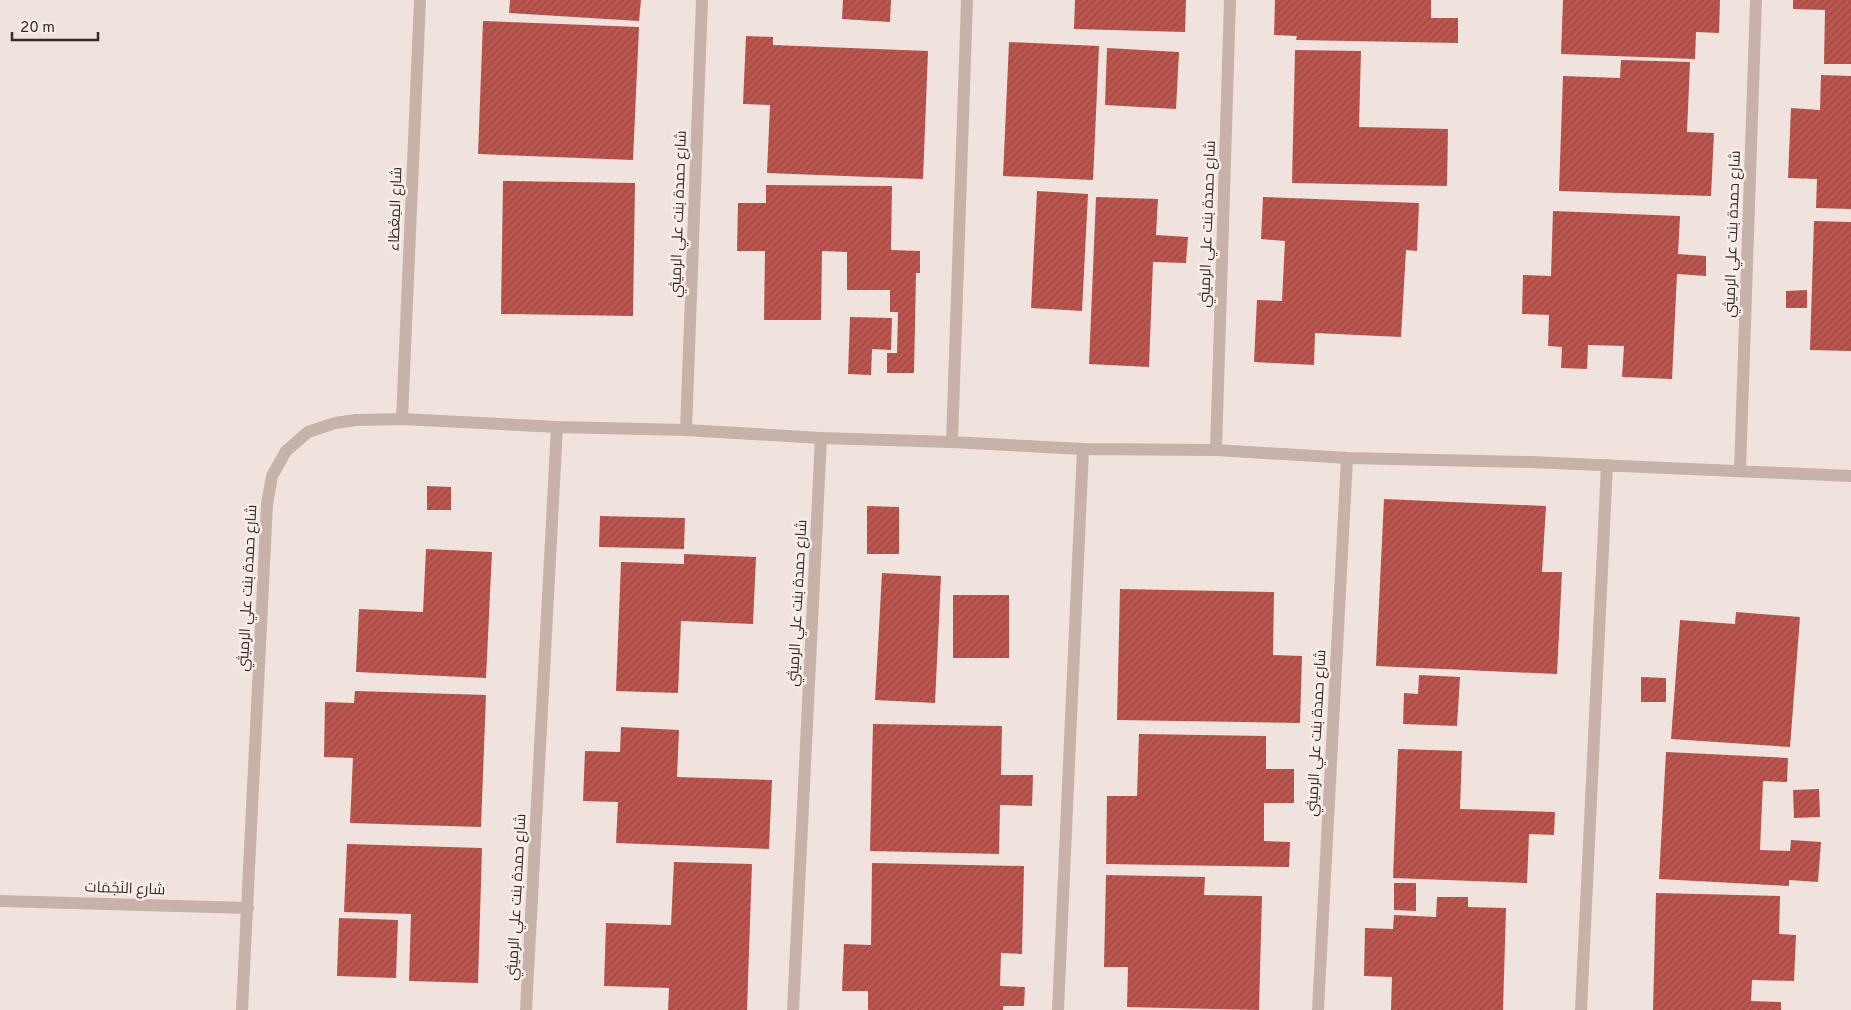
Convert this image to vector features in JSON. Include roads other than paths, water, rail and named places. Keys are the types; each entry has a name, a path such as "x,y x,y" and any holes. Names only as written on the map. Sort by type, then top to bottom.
{"street":[{"name":"شارع المِعْطَاء","path":"402,419 420,0"},
{"name":"شارع حمدة بنت علي الرميثي","path":"686,430 702,0"},
{"path":"952,442 967,0"},
{"name":"شارع حمدة بنت علي الرميثي","path":"1216,450 1230,0"},
{"name":"شارع حمدة بنت علي الرميثي","path":"1740,470 1756,0"},
{"name":"شارع حمدة بنت علي الرميثي","path":"242,1010 267,504 272,476 286,451 308,432 335,423 356,420 402,419 557,427 686,430 821,438 1083,449 1216,450 1346,458 1476,460 1851,476"},
{"name":"شارع حمدة بنت علي الرميثي","path":"526,1010 557,427"},
{"name":"شارع حمدة بنت علي الرميثي","path":"793,1010 821,438"},
{"path":"1058,1010 1083,449"},
{"name":"شارع حمدة بنت علي الرميثي","path":"1318,1010 1346,458"},
{"path":"1581,1010 1607,465"},
{"name":"شارع النَجْمَات","path":"0,901 248,908"}]}
